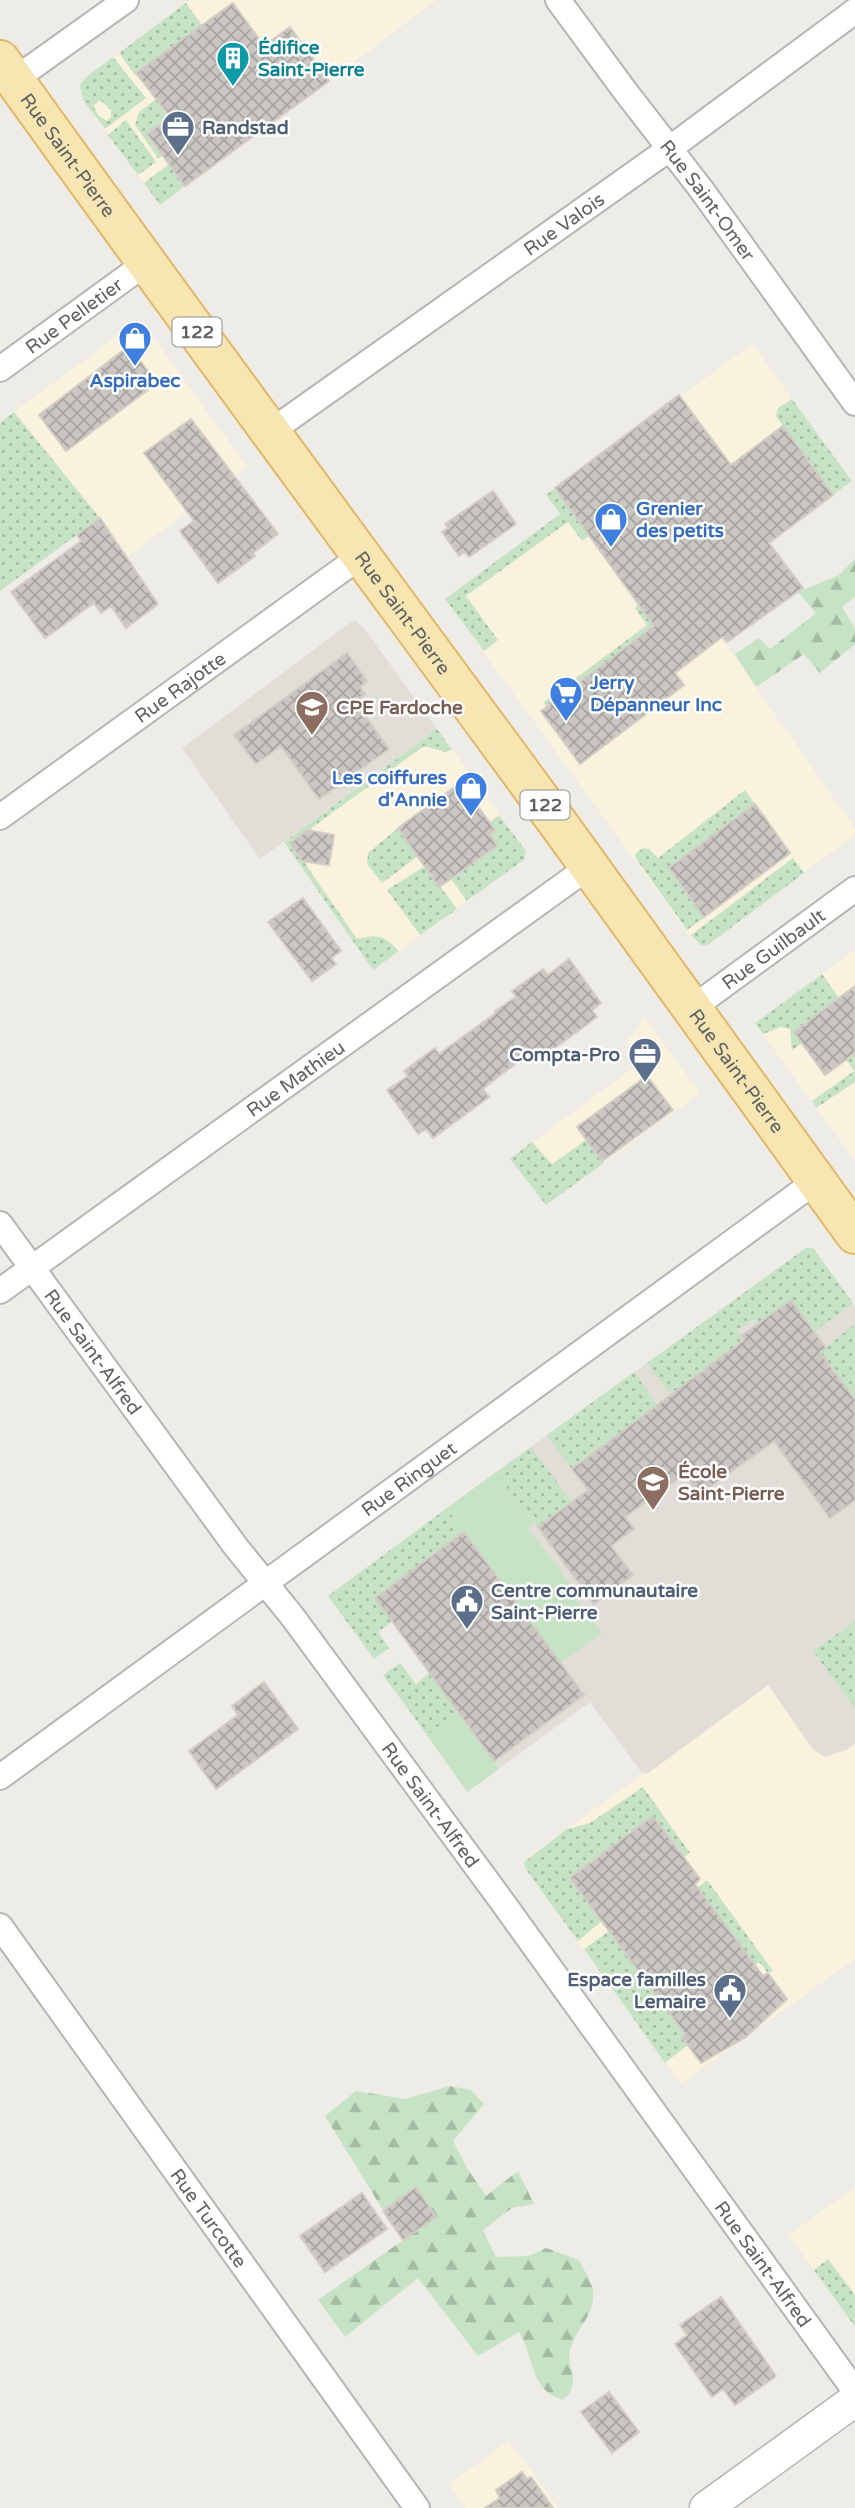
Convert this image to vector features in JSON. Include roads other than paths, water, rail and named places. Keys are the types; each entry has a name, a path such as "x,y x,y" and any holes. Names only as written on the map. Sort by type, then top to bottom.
{"main road":[{"name":"Rue Saint-Pierre","path":"7,70 590,866 855,1234"}],"street":[{"path":"7,70 126,0"},
{"name":"Rue Saint-Omer","path":"558,0 701,189 855,403"},
{"name":"Rue Valois","path":"270,432 669,149 855,11"},
{"name":"Rue Pelletier","path":"0,369 146,263"},
{"name":"Rue Rajotte","path":"0,817 361,555"},
{"name":"Rue Mathieu","path":"0,1291 590,866"},
{"name":"Rue Guilbault","path":"691,1009 855,890"},
{"name":"Rue Ringuet","path":"0,1777 816,1181"},
{"name":"Rue Saint-Alfred","path":"0,1224 236,1547 501,1900 855,2391"},
{"name":"Rue Turcotte","path":"0,1926 417,2508"},
{"path":"706,2508 855,2400"}],"place":[{"name":"Édifice Saint-Pierre","path":"233,88"},
{"name":"Randstad","path":"178,157"},
{"name":"Aspirabec","path":"135,368"},
{"name":"Grenier des petits","path":"611,549"},
{"name":"Jerry Dépanneur Inc","path":"566,723"},
{"name":"CPE Fardoche","path":"312,737"},
{"name":"Les coiffures d'Annie","path":"471,818"},
{"name":"Compta-Pro","path":"645,1084"},
{"name":"École Saint-Pierre","path":"653,1512"},
{"name":"Centre communautaire Saint-Pierre","path":"467,1631"},
{"name":"Espace familles Lemaire","path":"730,2020"}]}
